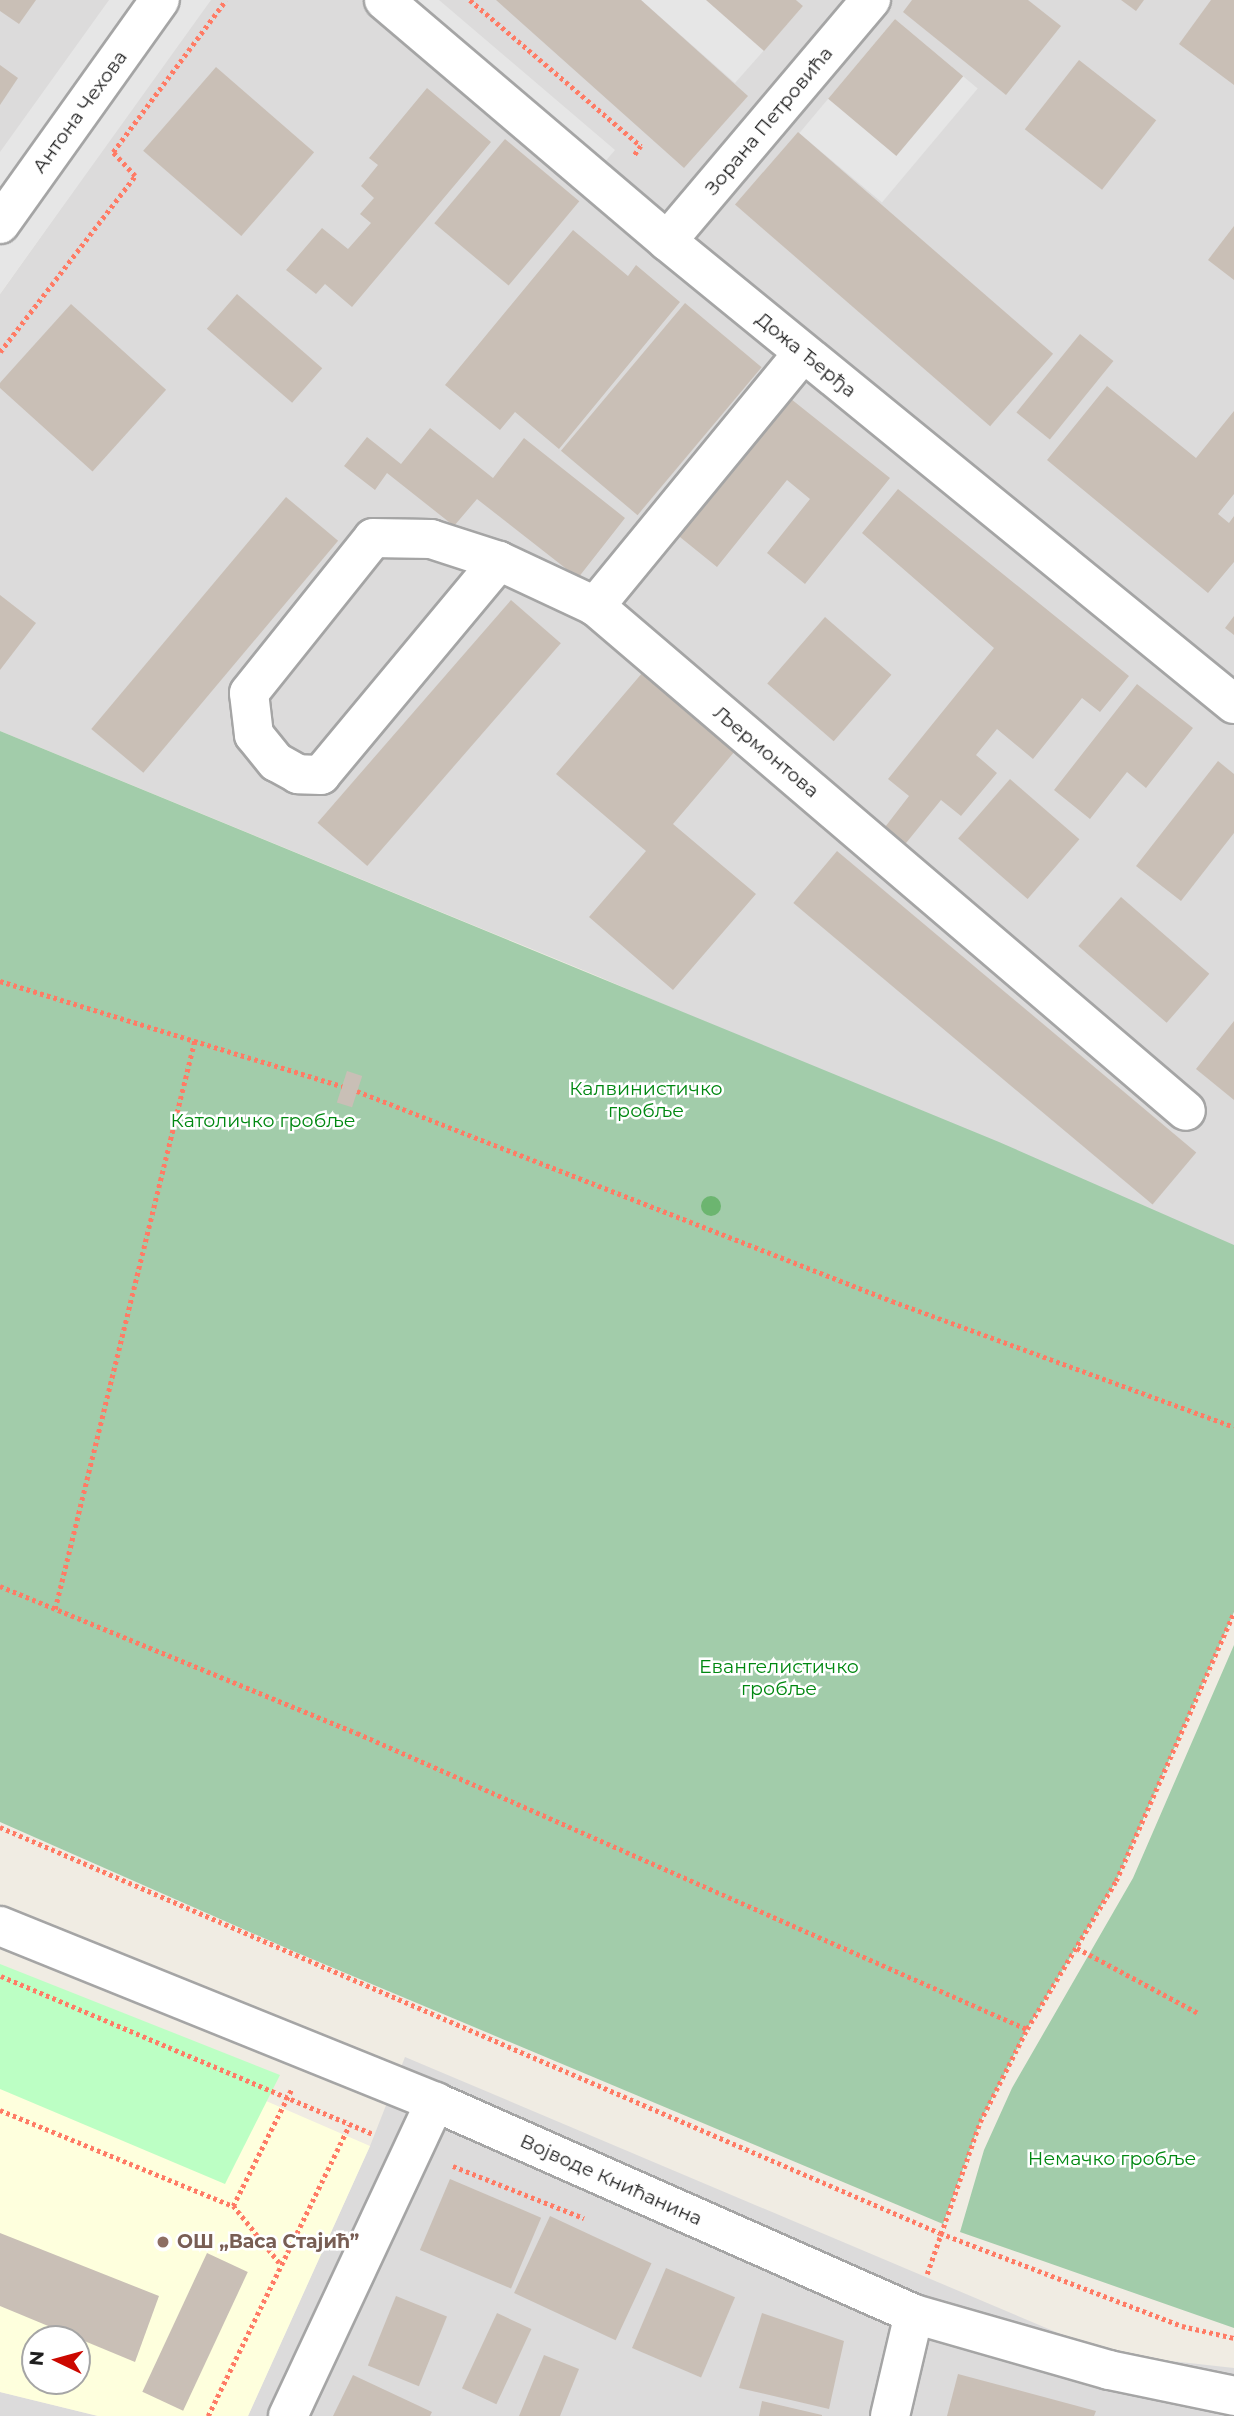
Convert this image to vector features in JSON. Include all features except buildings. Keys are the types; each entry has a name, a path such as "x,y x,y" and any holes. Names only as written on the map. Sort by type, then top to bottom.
{"street":[{"name":"Антона Чехова","path":"0,224 160,0"},
{"name":"Дожа Ђерђа","path":"384,0 667,241 1234,704"},
{"name":"Зорана Петровића","path":"667,241 871,0"},
{"path":"595,606 803,353"},
{"name":"Љермонтова","path":"499,561 321,775 298,774 275,762 254,735 249,693 373,538 430,539 499,561 595,606 1186,1111"},
{"name":"Војводе Книћанина","path":"0,1926 435,2102 915,2315 1109,2370 1234,2396"},
{"path":"288,2416 435,2102"},
{"path":"890,2416 915,2315"}],"path":[{"path":"0,352 135,176 113,152 226,0"},
{"path":"0,981 342,1086"},
{"path":"55,1609 195,1039"},
{"path":"357,1091 892,1301 1234,1427"},
{"path":"0,1586 357,1733 1027,2029"},
{"path":"915,2315 940,2233 980,2122 1027,2029 1116,1881 1234,1612"},
{"path":"0,1828 940,2233 1182,2326 1234,2338"},
{"path":"1077,1948 1198,2013"},
{"path":"233,2207 293,2085"},
{"path":"0,2110 233,2207 279,2263"},
{"path":"208,2416 279,2263 349,2124"}],"shaded area":[{"path":"0,0 114,0 0,162"},
{"path":"109,0 211,0 0,294 0,152"},
{"path":"209,0 1234,0 1234,1247 590,973 0,731 0,294"},
{"path":"384,0 439,0 615,150 592,177"},
{"path":"641,0 796,0 803,6 735,83"},
{"path":"895,19 978,88 882,203 799,133"},
{"name":"ОШ „Васа Стајић”","path":"0,1986 370,2146 248,2416 98,2416 0,2392"},
{"path":"405,2057 1108,2354 1234,2368 1234,2416 248,2416 370,2146"},
{"path":"0,2392 98,2416 0,2416"}],"green space":[{"path":"0,731 999,1142 1234,1245 1234,1612 1116,1881 1027,2029 980,2122 943,2224 293,1951 0,1822"},
{"name":"Немачко гробље","path":"1234,1645 1234,2328 960,2232 984,2150 1012,2088 1133,1878"},
{"path":"0,1964 280,2075 225,2184 0,2089"}],"place":[{"name":"ОШ „Васа Стајић”","path":"163,2242"}],"park label":[{"name":"Калвинистичко гробље","path":"646,1100"},
{"name":"Католичко гробље","path":"263,1121"},
{"name":"Евангелистичко гробље","path":"779,1678"}]}
